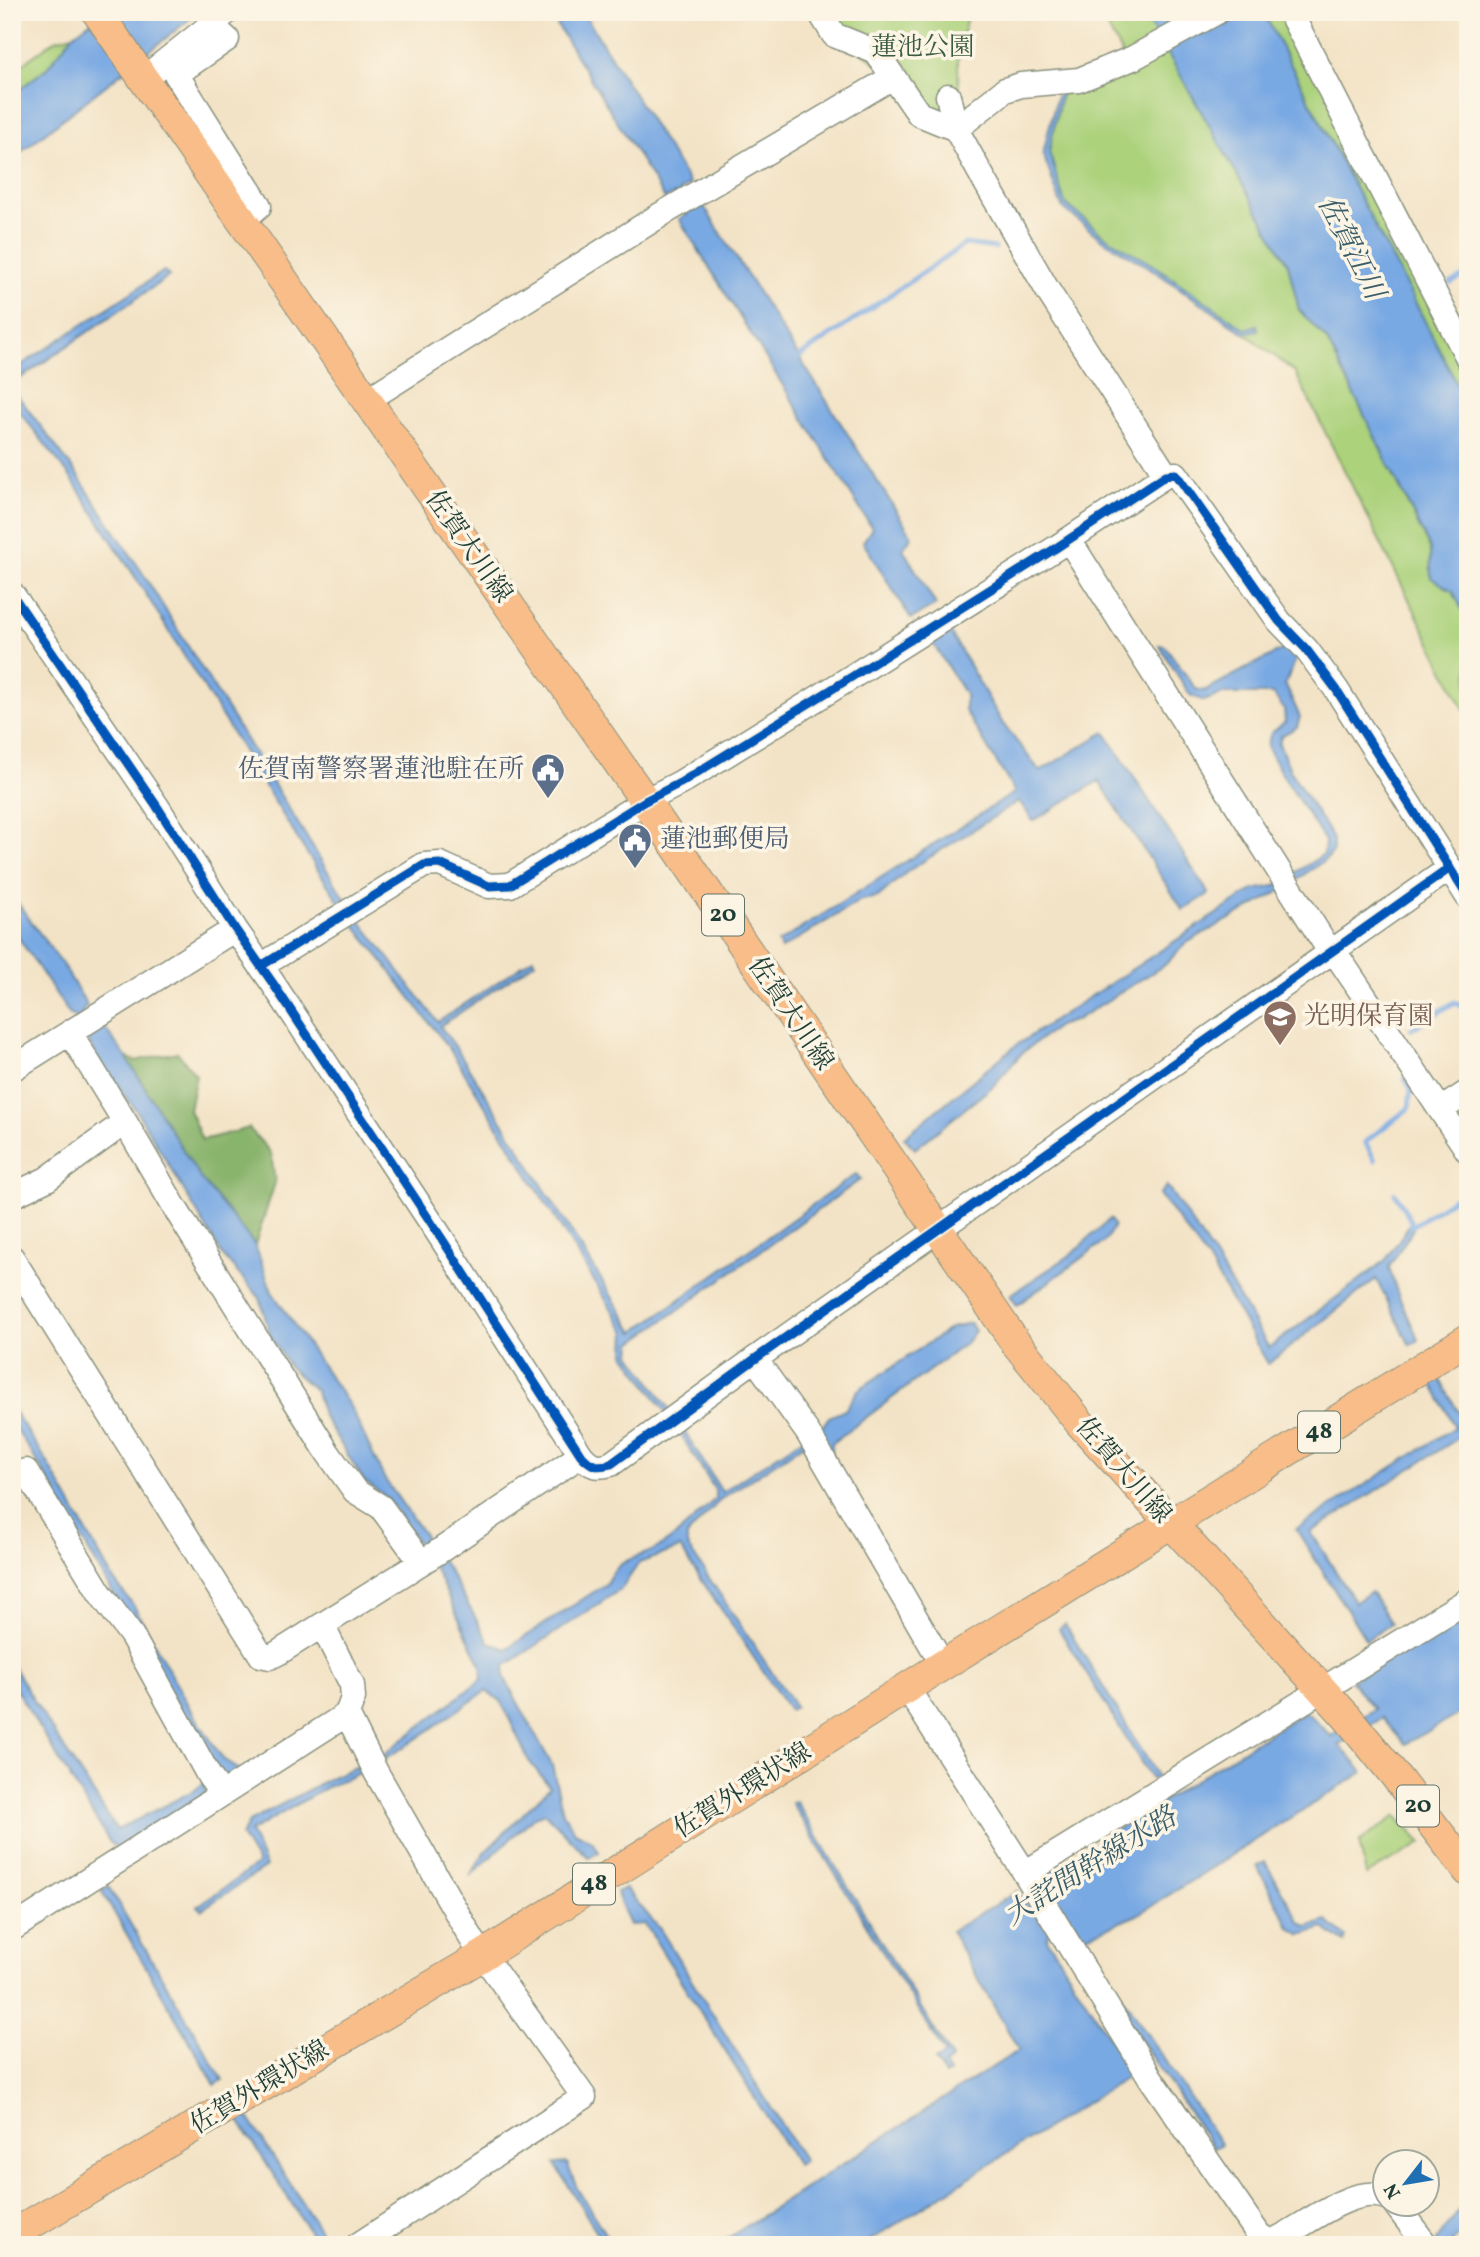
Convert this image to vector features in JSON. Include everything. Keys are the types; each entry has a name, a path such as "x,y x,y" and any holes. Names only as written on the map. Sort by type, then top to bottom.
{"main road":[{"name":"20","path":"97,12 143,79"},
{"name":"佐賀大川線","path":"143,79 645,801 1016,1342 1080,1423 1347,1717 1468,1871"},
{"name":"佐賀外環状線","path":"13,2235 482,1956 943,1665 1468,1339"}],"street":[{"path":"820,12 834,34 876,52 919,114 956,129"},
{"path":"956,129 1006,90 1021,85 1079,80 1138,54 1217,12"},
{"path":"1290,12 1459,319 1468,358"},
{"path":"143,79 219,19 227,40 176,74 259,206 242,221"},
{"path":"366,400 683,201 893,77"},
{"path":"948,96 956,129 1048,291 1166,475"},
{"path":"261,966 424,865 440,864 489,886 510,885 842,683 1069,540 1166,475 1176,474 1279,621 1306,649 1336,689 1468,897"},
{"path":"1069,540 1324,942 1334,951 1468,1150"},
{"path":"12,594 156,805 581,1455 591,1465 601,1467 611,1464 937,1229 1450,868"},
{"path":"12,1069 235,929"},
{"path":"79,1027 125,1122 175,1208 328,1453 355,1491 381,1507 428,1558"},
{"path":"1442,1109 1468,1092"},
{"path":"12,1196 47,1179 125,1122"},
{"path":"12,1258 261,1655 270,1657 322,1625 428,1558 581,1455"},
{"path":"755,1359 812,1440 943,1665"},
{"path":"12,1475 26,1471 100,1593 132,1636 209,1776 222,1794"},
{"path":"1026,1873 1468,1600"},
{"path":"12,1929 347,1714 353,1698 352,1685 322,1625"},
{"path":"907,1688 1026,1873 1150,2077 1259,2235 1268,2241 1275,2240 1353,2197 1372,2195"},
{"path":"347,1714 482,1956 584,2097 358,2245"},
{"path":"1406,2218 1426,2245"}],"green space":[{"name":"蓮池公園","path":"826,12 968,12 958,59 959,100 939,114 839,33"},
{"path":"1100,12 1142,12 1288,264 1299,310 1327,340 1430,549 1431,578 1453,591 1468,622 1468,717 1295,372 1148,264 1102,237 1064,206 1046,153 1062,87 1130,70"},
{"path":"1263,12 1282,12 1468,331 1468,406 1416,304"},
{"path":"73,35 47,68 12,95 12,72 55,40"},
{"path":"177,1052 196,1075 189,1110 202,1140 249,1128 271,1153 275,1183 255,1245 200,1178 126,1057 135,1061"},
{"path":"1396,1816 1422,1843 1366,1875 1359,1842"}],"water":[{"path":"103,12 199,12 12,159 12,95 47,68 73,35"},
{"path":"549,12 583,12 690,184 680,191 692,211 703,205 912,536 903,549 936,605 911,619 863,542 872,528 679,219 687,214 675,194 665,199"},
{"name":"佐賀江川","path":"1142,12 1263,12 1468,406 1468,622 1453,591 1431,578 1430,548 1327,340 1299,310 1288,264"},
{"path":"1062,90 1049,152 1065,203 1103,235 1155,266 1245,329 1257,325 1258,330 1244,333 1153,270 1101,239 1062,207 1043,154 1058,91"},
{"path":"164,271 169,276 12,384 12,371"},
{"path":"12,388 76,473 142,572 335,883 362,923 438,1022 533,958 535,962 440,1026 634,1332 856,1174 861,1179 632,1343 631,1354 678,1421 722,1492 802,1439 817,1434 829,1417 845,1410 858,1390 951,1328 970,1323 975,1331 966,1343 832,1443 832,1462 804,1444 721,1499 687,1536 687,1545 795,1707 789,1710 680,1548 639,1563 621,1589 505,1666 504,1677 552,1765 563,1813 575,1832 592,1841 599,1852 589,1858 545,1813 534,1817 470,1876 484,1853 550,1787 529,1761 501,1701 486,1691 366,1770 327,1787 250,1832 266,1867 201,1910 198,1906 258,1864 241,1836 249,1822 332,1777 380,1757 482,1679 481,1665 433,1565 387,1498 364,1481 322,1414 316,1391 289,1367 270,1335 260,1298 223,1256 136,1110 103,1069 76,1017 70,1015 12,928 12,895 64,967 87,1005 81,1014 99,1020 126,1057 200,1178 255,1245 272,1292 351,1408 384,1478 446,1566 489,1642 506,1649 606,1584 618,1567 656,1549 684,1528 715,1499 715,1490 675,1425 625,1354 626,1332 449,1048 353,923 304,849 69,475 12,402"},
{"path":"950,632 1003,724 1040,771 1105,732 1209,894 1183,910 1099,781 1033,821 1019,801 908,871 878,897 861,900 781,949 778,943 1015,792 965,711 965,694 932,642"},
{"path":"1159,645 1165,646 1196,689 1204,691 1289,646 1297,657 1285,684 1300,717 1297,727 1281,736 1279,744 1291,772 1333,839 1333,851 1329,857 1279,892 1186,943 1166,964 1076,1020 1058,1026 1022,1053 993,1086 915,1149 904,1137 1015,1046 1253,890 1275,886 1324,854 1325,841 1267,746 1271,733 1285,722 1284,709 1273,694 1223,694 1204,701 1190,695"},
{"path":"1167,1186 1216,1259 1269,1348 1385,1261 1409,1225 1413,1229 1389,1267 1398,1295 1419,1340 1410,1345 1376,1279 1268,1364 1208,1260 1159,1194"},
{"path":"1110,1219 1114,1226 1105,1241 1017,1305 1010,1295 1069,1256"},
{"path":"1436,1373 1468,1432 1311,1532 1355,1602 1371,1592 1391,1624 1366,1640 1296,1529 1455,1427 1429,1378"},
{"path":"12,1408 48,1463 113,1579 134,1606 189,1707 223,1759 240,1770 226,1780 219,1778 40,1466 12,1423"},
{"name":"大詫間幹線水路","path":"1468,1608 1468,1709 1405,1744 1382,1718 1339,1745 1363,1772 1137,1915 1082,1938 1073,1922 1062,1921 1049,1928 1047,1939 1132,2074 863,2245 717,2245 1019,2050 951,1931 1018,1891 1030,1910 1040,1914 1052,1906 1056,1894 1044,1875 1305,1711 1331,1736 1374,1709 1351,1681"},
{"path":"1065,1624 1158,1777 1152,1780 1059,1629"},
{"path":"12,1665 117,1830 204,1783 206,1794 119,1851 109,1841 12,1683"},
{"path":"796,1801 952,2059 944,2065 949,2073 945,2076 935,2061 945,2054 792,1803"},
{"path":"1265,1862 1300,1922 1307,1927 1327,1921 1346,1937 1345,1943 1324,1928 1301,1935 1290,1927 1257,1866"},
{"path":"108,1886 223,2080 215,2085 101,1890"},
{"path":"625,1888 660,1929 804,2161 797,2165 645,1924 630,1925 616,1892"},
{"path":"1098,1960 1221,2145 1213,2148 1105,1988 1090,1965"},
{"path":"246,2114 329,2245 318,2245 238,2119"},
{"path":"567,2163 577,2188 612,2245 605,2245 555,2164"},
{"path":"1463,2205 1468,2205 1468,2230 1452,2242 1454,2245 1438,2245 1436,2242"}],"waterway":[{"path":"799,357 965,244 995,248"},
{"path":"1451,283 1467,274"},
{"path":"1411,1029 1455,1002 1468,1010"},
{"path":"1375,1160 1365,1142 1409,1108 1411,1088 1405,1079"},
{"path":"1395,1193 1411,1221 1411,1227 1468,1189"}],"cycle path":[{"path":"261,966 424,865 440,864 489,886 510,885 842,683 1166,475 1176,474 1279,621 1306,649 1336,689 1468,897"},
{"path":"12,594 156,805 581,1455 591,1464 598,1466 611,1464 755,1359 1450,868"}],"place":[{"name":"佐賀南警察署蓮池駐在所","path":"548,800"},
{"name":"蓮池郵便局","path":"635,870"},
{"name":"光明保育園","path":"1280,1047"}]}
